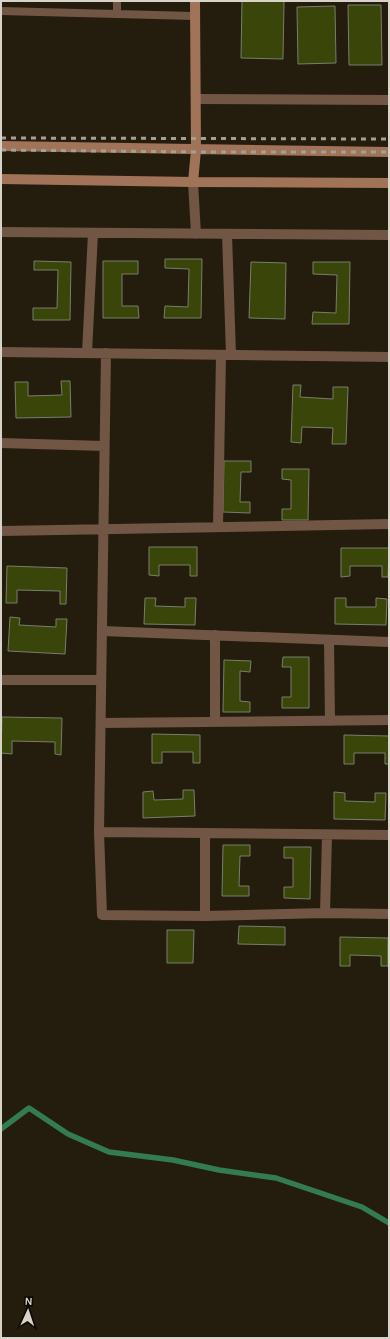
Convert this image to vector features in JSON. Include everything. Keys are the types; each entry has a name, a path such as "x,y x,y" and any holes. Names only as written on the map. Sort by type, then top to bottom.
{"main road":[{"path":"193,182 196,150 195,1"},
{"path":"1,146 389,152"},
{"path":"1,179 389,183"}],"street":[{"path":"196,99 389,100"},
{"path":"193,182 196,234"},
{"path":"1,232 389,235"},
{"path":"87,353 93,232"},
{"path":"218,527 226,355 227,234"},
{"path":"1,352 389,357"},
{"path":"106,354 99,832 102,915 205,916 325,913 389,914"},
{"path":"1,443 104,446"},
{"path":"1,531 389,524"},
{"path":"102,631 389,642"},
{"path":"215,635 215,722"},
{"path":"329,640 330,721"},
{"path":"1,680 102,680"},
{"path":"101,723 389,720"},
{"path":"99,832 389,836"},
{"path":"205,833 205,916"},
{"path":"325,913 327,835"}],"lane":[{"path":"116,14 117,1"},
{"path":"1,11 194,16"}],"building":[{"path":"242,1 284,1 283,59 241,58"},
{"path":"348,5 381,5 382,65 349,65"},
{"path":"335,6 336,63 298,64 297,7"},
{"path":"165,259 202,259 201,318 164,318 165,306 188,307 189,269 165,268"},
{"path":"34,261 71,262 70,320 33,320 33,308 57,308 58,270 34,270"},
{"path":"103,261 138,261 138,274 122,274 122,306 138,306 139,318 103,318"},
{"path":"251,262 286,263 285,319 249,318"},
{"path":"313,262 350,262 349,324 312,324 313,312 336,313 337,275 313,274"},
{"path":"61,381 70,381 71,417 16,418 15,382 28,382 28,396 62,395"},
{"path":"293,385 301,385 300,397 333,399 333,387 348,387 346,444 332,444 333,428 302,427 301,443 291,442"},
{"path":"224,461 251,461 251,472 241,472 240,502 250,502 250,513 223,512"},
{"path":"282,469 309,469 308,520 282,520 282,509 291,509 291,480 282,479"},
{"path":"149,547 197,547 197,576 190,576 190,565 159,565 159,576 149,575"},
{"path":"341,548 389,548 388,577 382,577 382,566 350,566 350,576 341,577"},
{"path":"7,566 67,568 66,604 60,604 60,591 17,590 17,603 6,603"},
{"path":"145,598 156,598 155,606 185,607 185,598 196,598 195,625 144,624"},
{"path":"335,598 346,598 346,607 376,607 376,598 387,599 386,625 335,624"},
{"path":"10,617 20,618 19,625 56,627 56,619 67,619 65,654 8,651"},
{"path":"283,657 309,657 309,708 282,708 282,697 291,697 291,667 282,667"},
{"path":"224,660 251,661 250,672 240,671 240,701 250,702 250,712 223,712"},
{"path":"2,717 62,718 61,755 55,754 55,742 12,741 12,754 1,753"},
{"path":"152,734 200,735 200,763 193,763 193,752 162,752 162,763 152,763"},
{"path":"344,735 389,736 389,764 385,764 385,753 354,753 354,764 344,764"},
{"path":"183,790 194,790 195,816 143,818 143,792 153,791 154,800 183,799"},
{"path":"334,792 345,793 345,801 375,802 375,793 386,793 385,820 334,819"},
{"path":"223,845 250,845 250,856 240,856 239,886 249,886 249,896 222,896"},
{"path":"284,847 311,847 310,899 284,898 284,887 293,887 293,858 284,858"},
{"path":"239,926 285,927 285,945 238,944"},
{"path":"167,930 194,930 193,963 167,963"},
{"path":"340,937 388,938 388,966 381,966 381,956 350,955 350,966 340,966"}],"waterway":[{"path":"1,1129 29,1108 68,1134 109,1152 173,1160 219,1170 276,1178 362,1207 389,1223"}],"railway":[{"path":"1,138 389,139"},
{"path":"1,150 389,152"}]}
